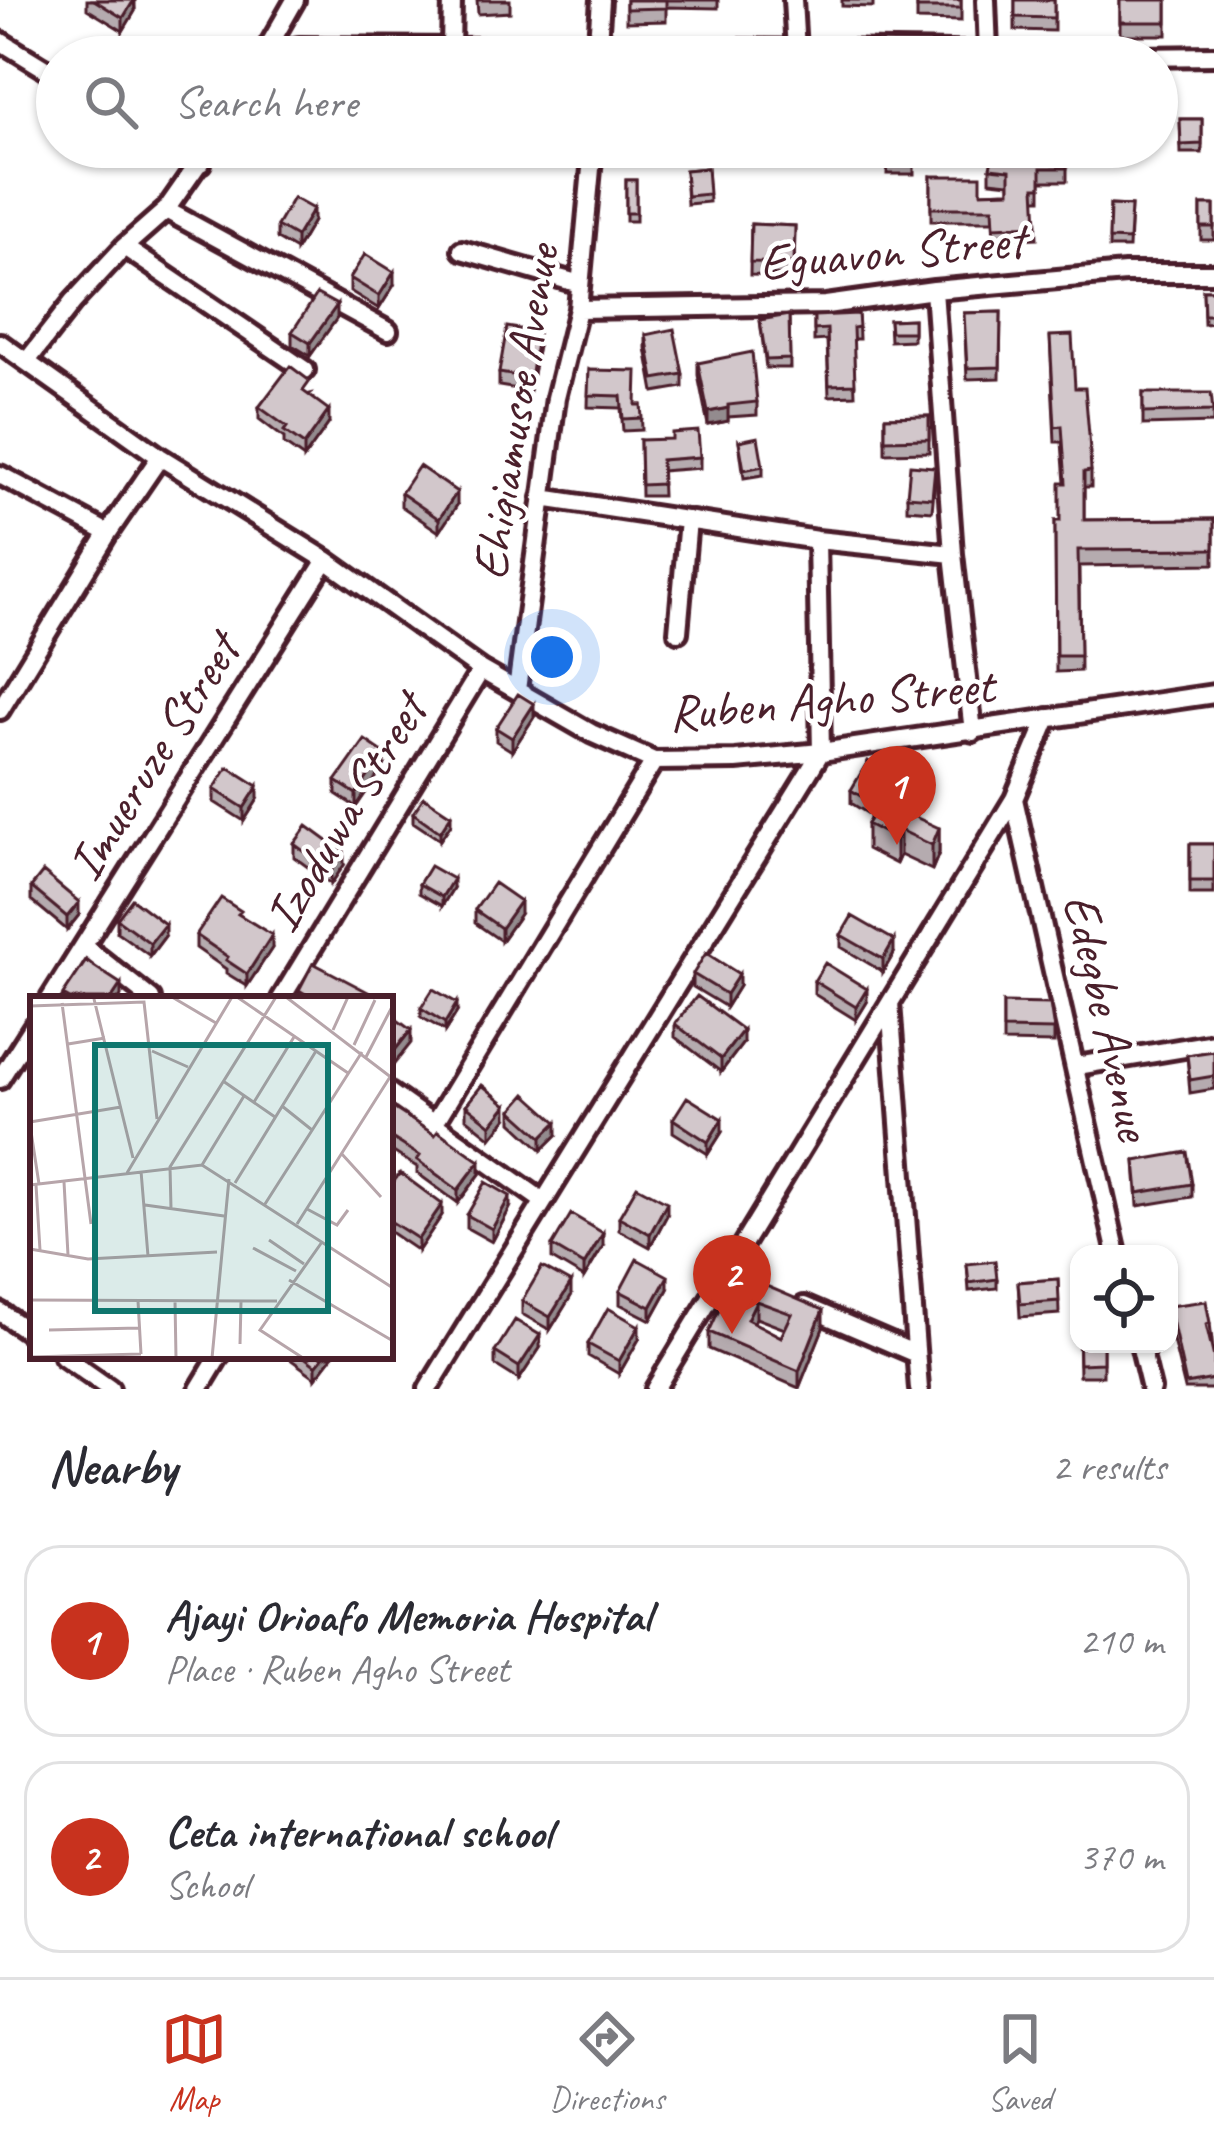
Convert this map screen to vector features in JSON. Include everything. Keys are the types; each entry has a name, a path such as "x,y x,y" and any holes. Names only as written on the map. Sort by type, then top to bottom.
{"street":[{"path":"275,36 296,0"},
{"path":"451,36 452,0"},
{"path":"598,36 601,0"},
{"path":"794,0 795,36"},
{"path":"986,0 987,36"},
{"path":"0,41 36,63"},
{"path":"1178,56 1214,56"},
{"path":"27,362 73,302 166,210 196,168"},
{"name":"Ehigiamusoe Avenue","path":"517,690 556,398 578,309 591,168"},
{"path":"166,210 388,331"},
{"path":"124,247 305,370"},
{"path":"462,250 580,284"},
{"name":"Eguavon Street","path":"578,309 826,305 1125,272 1214,273"},
{"path":"934,290 953,554 973,732"},
{"name":"Ruben Agho Street","path":"0,344 160,457 326,560 481,670 591,733 654,760 736,760 820,752 1214,694"},
{"path":"0,710 108,532 160,457"},
{"path":"0,475 108,532"},
{"path":"542,498 817,540 953,554"},
{"path":"678,632 688,520"},
{"path":"428,1389 820,752 817,540"},
{"name":"Imueruze Street","path":"52,996 326,560"},
{"name":"Izoduwa Street","path":"283,996 481,670"},
{"path":"655,1389 1014,799 1048,718"},
{"path":"434,1124 654,760"},
{"name":"Edegbe Avenue","path":"1014,799 1115,1245"},
{"path":"84,946 147,996"},
{"path":"890,1002 919,1389"},
{"path":"0,1079 30,1032"},
{"path":"1077,1066 1214,1043"},
{"path":"393,1095 543,1201"},
{"path":"726,1272 747,1281"},
{"path":"789,1300 916,1354"},
{"path":"0,1312 30,1333"},
{"path":"1142,1353 1151,1389"},
{"path":"67,1359 110,1389"},
{"path":"199,1389 217,1359"}],"building":[{"path":"94,0 134,0 123,18"},
{"path":"626,0 666,0 666,8 626,9"},
{"path":"917,0 961,0 961,8 917,8"},
{"path":"1015,0 1054,0 1054,18 1015,17"},
{"path":"1120,0 1167,0 1167,22 1120,22"},
{"path":"1180,119 1202,119 1202,144 1181,145"},
{"path":"707,168 709,194 687,196 685,170"},
{"path":"990,168 1041,168 1041,187 1035,187 1037,225 994,227 993,208 931,208 931,176 981,176 981,192 1010,191 1010,170"},
{"path":"626,180 636,180 636,213 626,213"},
{"path":"293,198 313,209 296,237 277,226"},
{"path":"1110,205 1131,206 1129,240 1109,239"},
{"path":"1201,205 1214,205 1214,227 1201,227"},
{"path":"751,224 795,226 794,263 750,262"},
{"path":"365,254 394,272 379,296 350,278"},
{"path":"1203,290 1214,290 1214,315 1204,315"},
{"path":"317,294 337,305 310,343 292,332"},
{"path":"1001,312 1000,367 967,368 964,313"},
{"path":"858,314 859,327 853,328 855,384 829,385 827,329 814,330 814,316"},
{"path":"789,315 790,359 766,360 760,320"},
{"path":"913,319 913,332 890,332 889,320"},
{"path":"507,327 538,332 530,378 499,373"},
{"path":"674,329 683,374 654,379 646,335"},
{"path":"1072,335 1075,388 1085,388 1089,435 1091,471 1084,472 1084,520 1214,519 1214,549 1078,550 1080,656 1056,656 1055,521 1060,521 1060,483 1066,483 1062,426 1055,427 1050,336"},
{"path":"752,352 757,402 708,412 698,363"},
{"path":"290,366 310,381 303,391 329,410 304,445 259,407"},
{"path":"589,370 637,371 636,405 641,405 642,418 623,419 621,396 588,395"},
{"path":"1143,393 1211,393 1213,411 1143,413"},
{"path":"929,416 929,439 885,440 885,417"},
{"path":"698,431 700,457 661,460 662,484 641,485 640,440 672,439 672,433"},
{"path":"758,437 763,466 744,470 739,441"},
{"path":"910,465 935,467 932,498 907,496"},
{"path":"419,466 457,492 439,519 401,493"},
{"path":"518,694 534,704 512,738 496,728"},
{"path":"365,740 384,753 356,794 336,781"},
{"path":"868,761 887,773 870,802 851,790"},
{"path":"228,767 258,786 244,808 214,789"},
{"path":"424,797 451,815 440,832 413,813"},
{"path":"887,804 939,828 932,845 900,830 896,839 867,824 874,813 882,816"},
{"path":"307,826 344,853 331,871 294,844"},
{"path":"1190,844 1214,844 1214,881 1190,881"},
{"path":"430,866 453,879 442,897 419,884"},
{"path":"43,872 79,902 67,917 31,887"},
{"path":"494,883 520,901 501,928 475,910"},
{"path":"221,898 272,935 247,974 196,935"},
{"path":"132,899 165,924 150,943 117,919"},
{"path":"852,916 894,940 883,959 841,935"},
{"path":"706,953 739,974 726,994 693,974"},
{"path":"86,961 121,984 113,996 63,995"},
{"path":"313,963 370,993 309,996 299,990"},
{"path":"825,963 867,989 856,1007 814,981"},
{"path":"433,989 457,1003 445,1023 421,1008"},
{"path":"697,996 743,1030 721,1059 675,1024"},
{"path":"1003,1003 1050,1004 1054,1030 1003,1029"},
{"path":"393,1017 411,1030 393,1052"},
{"path":"1214,1051 1214,1076 1190,1080 1187,1055"},
{"path":"482,1085 507,1105 491,1125 466,1105"},
{"path":"526,1094 557,1122 542,1137 512,1110"},
{"path":"687,1097 722,1119 708,1142 673,1119"},
{"path":"393,1108 435,1135 438,1131 480,1161 458,1190 417,1160 420,1156 393,1139"},
{"path":"1187,1152 1192,1184 1138,1193 1135,1161"},
{"path":"400,1173 442,1204 418,1239 393,1223 393,1183"},
{"path":"486,1182 510,1196 492,1229 467,1215"},
{"path":"637,1186 667,1202 650,1234 619,1217"},
{"path":"571,1214 603,1233 584,1265 552,1246"},
{"path":"637,1259 668,1276 651,1307 620,1291"},
{"path":"995,1261 997,1279 969,1283 967,1264"},
{"path":"542,1267 571,1283 550,1317 522,1301"},
{"path":"736,1273 823,1310 799,1371 709,1332","holes":["756,1301 792,1314 781,1337 747,1319"]},
{"path":"1058,1279 1059,1301 1020,1304 1018,1282"},
{"path":"1206,1301 1214,1379 1186,1384 1178,1347 1178,1305"},
{"path":"608,1308 639,1326 619,1361 588,1344"},
{"path":"515,1320 540,1335 519,1367 495,1352"},
{"path":"1079,1353 1103,1353 1103,1363 1079,1364"}],"place":[{"name":"Ajayi Orioafo Memoria Hospital","path":"897,845"},
{"name":"Ceta international school","path":"732,1334"}]}
